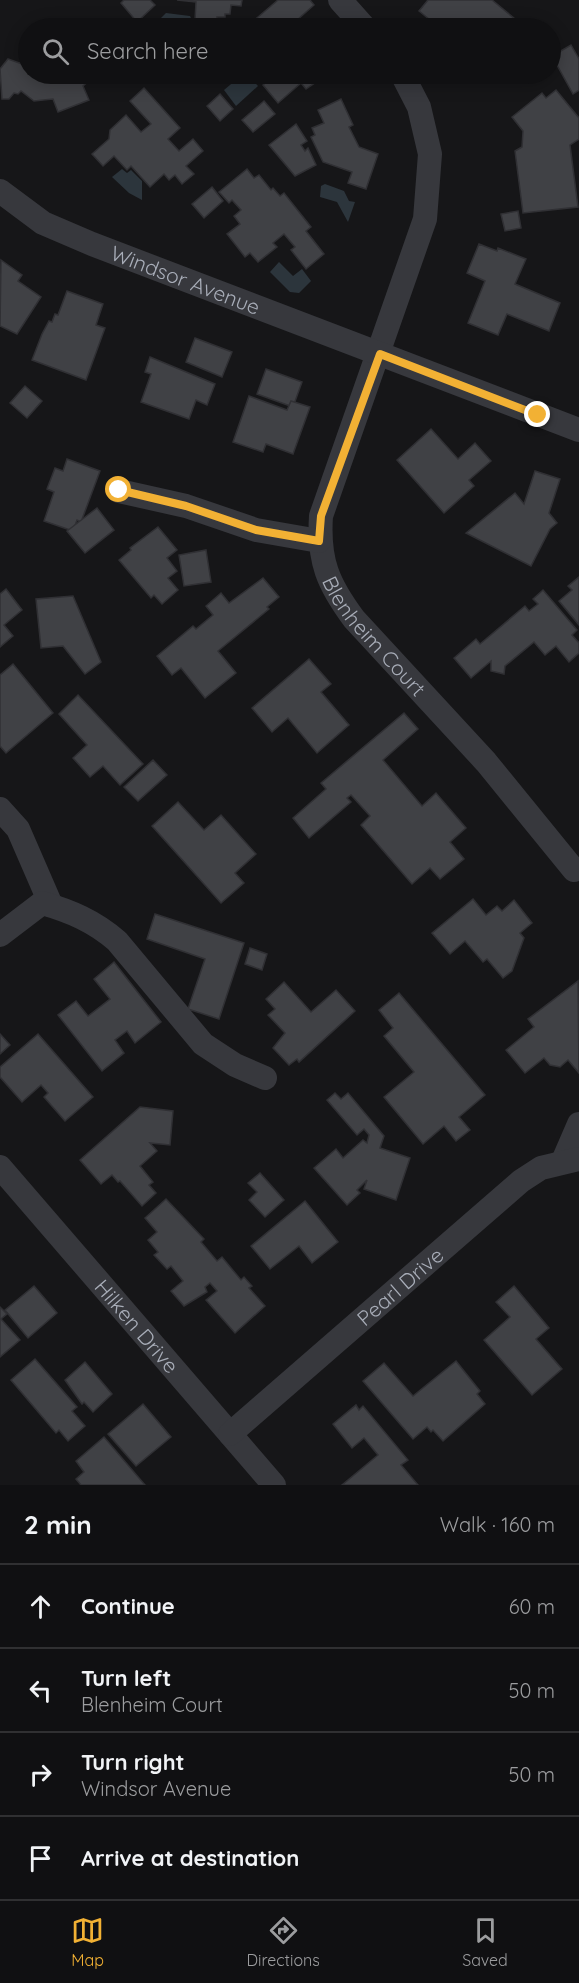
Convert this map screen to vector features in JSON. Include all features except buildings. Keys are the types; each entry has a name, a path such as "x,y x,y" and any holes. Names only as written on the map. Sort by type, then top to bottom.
{"street":[{"path":"340,0 356,18"},
{"path":"380,354 425,219 430,154 418,107 407,84"},
{"name":"Windsor Avenue","path":"0,191 43,223 92,244 579,430"},
{"name":"Blenheim Court","path":"380,354 321,516 319,541 323,565 338,597 354,619 486,762 574,870"},
{"path":"119,490 186,506 256,530 319,541"},
{"path":"0,809 18,829 47,904"},
{"path":"0,935 47,904"},
{"path":"47,904 67,910 102,928 117,941 203,1044 235,1065 265,1078"},
{"path":"571,1160 579,1124"},
{"name":"Pearl Drive","path":"230,1434 521,1181 541,1168 571,1160"},
{"name":"Hilken Drive","path":"5,1180 274,1485"}],"shaded area":[{"path":"166,13 191,18 161,18"},
{"path":"231,84 256,84 258,86 236,106 224,90"},
{"path":"122,169 127,173 131,170 142,181 142,200 129,193 112,177"},
{"path":"325,184 344,191 349,201 355,202 348,222 337,202 320,197 321,186"},
{"path":"279,262 293,276 302,269 311,281 299,293 290,292 270,272"}],"route":[{"path":"119,490 186,506 279,536 319,541 321,516 380,354 538,415"}]}
